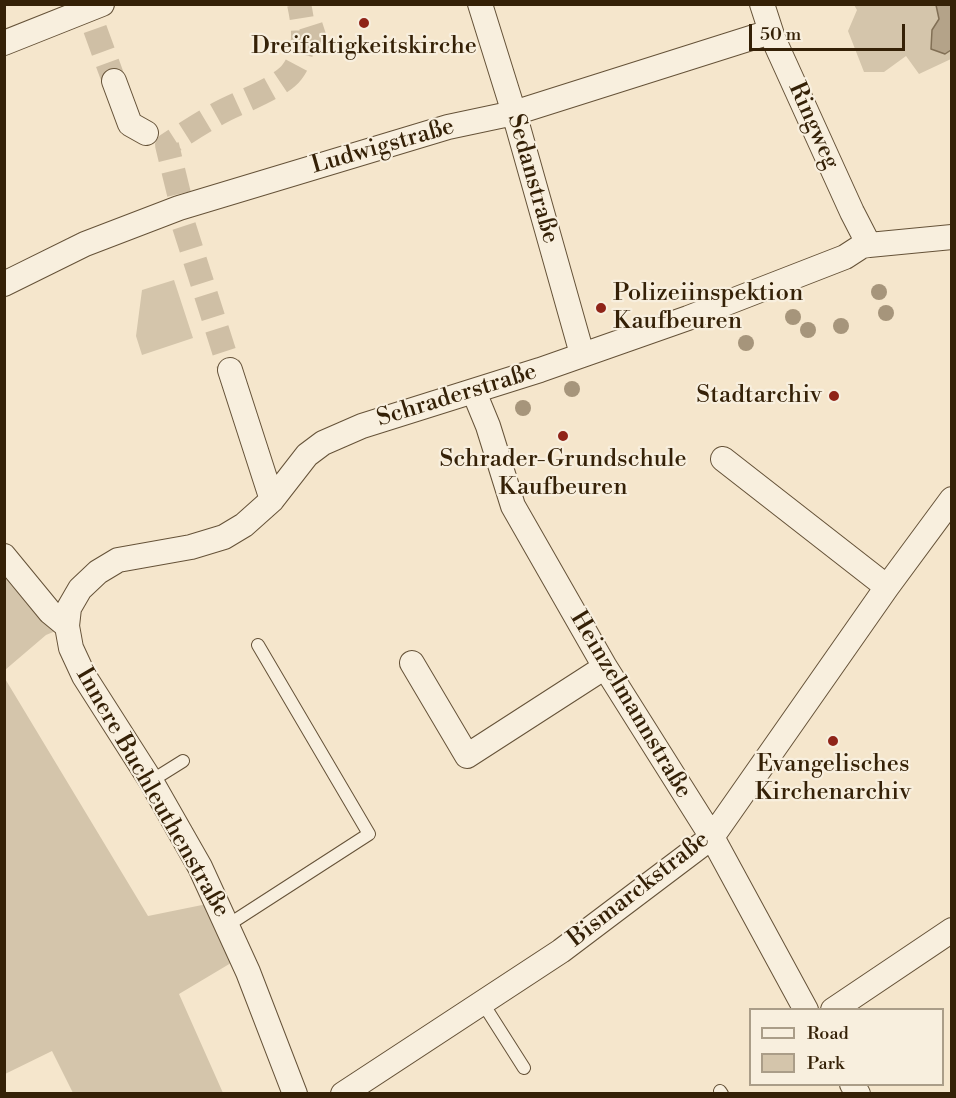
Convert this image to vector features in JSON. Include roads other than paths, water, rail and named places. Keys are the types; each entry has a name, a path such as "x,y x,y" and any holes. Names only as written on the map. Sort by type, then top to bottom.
{"street":[{"name":"Sedanstraße","path":"480,4 514,113 582,354"},
{"name":"Ringweg","path":"762,4 770,32 869,245"},
{"path":"4,43 95,14"},
{"name":"Ludwigstraße","path":"4,284 85,244 181,209 448,127 514,113 770,32"},
{"path":"114,81 130,124 146,133"},
{"name":"Schraderstraße","path":"98,572 118,560 192,547 224,537 244,525 272,500 307,455 323,443 362,426 474,392 688,318 845,257 862,246 951,237"},
{"name":"Schraderstraße","path":"845,257 864,260 951,253"},
{"path":"230,370 272,500"},
{"name":"Heinzelmannstraße","path":"474,392 488,426 513,506 605,668 712,837 805,1008"},
{"path":"723,459 887,587"},
{"name":"Bismarckstraße","path":"344,1093 561,951 712,837 951,499"},
{"path":"4,556 50,612 68,626"},
{"name":"Innere Buchleuthenstraße","path":"98,572 80,589 69,608 68,626 71,648 84,676 151,781 200,867 228,925 295,1094"},
{"path":"412,663 467,756 605,668"},
{"path":"836,1008 951,930"}],"lane":[{"path":"228,925 369,834 258,645"},
{"path":"151,781 183,761"},
{"path":"482,1002 524,1068"}],"tunnel":[{"path":"179,194 167,145 219,113 278,84 292,72 300,56 303,39 299,4"},
{"path":"95,29 114,81"},
{"path":"303,41 331,32"},
{"path":"184,226 230,370"}],"place":[{"name":"Dreifaltigkeitskirche","path":"364,23"},
{"name":"Polizeiinspektion Kaufbeuren","path":"601,308"},
{"name":"Stadtarchiv","path":"834,396"},
{"name":"Schrader-Grundschule Kaufbeuren","path":"563,436"},
{"name":"Evangelisches Kirchenarchiv","path":"833,741"}]}
